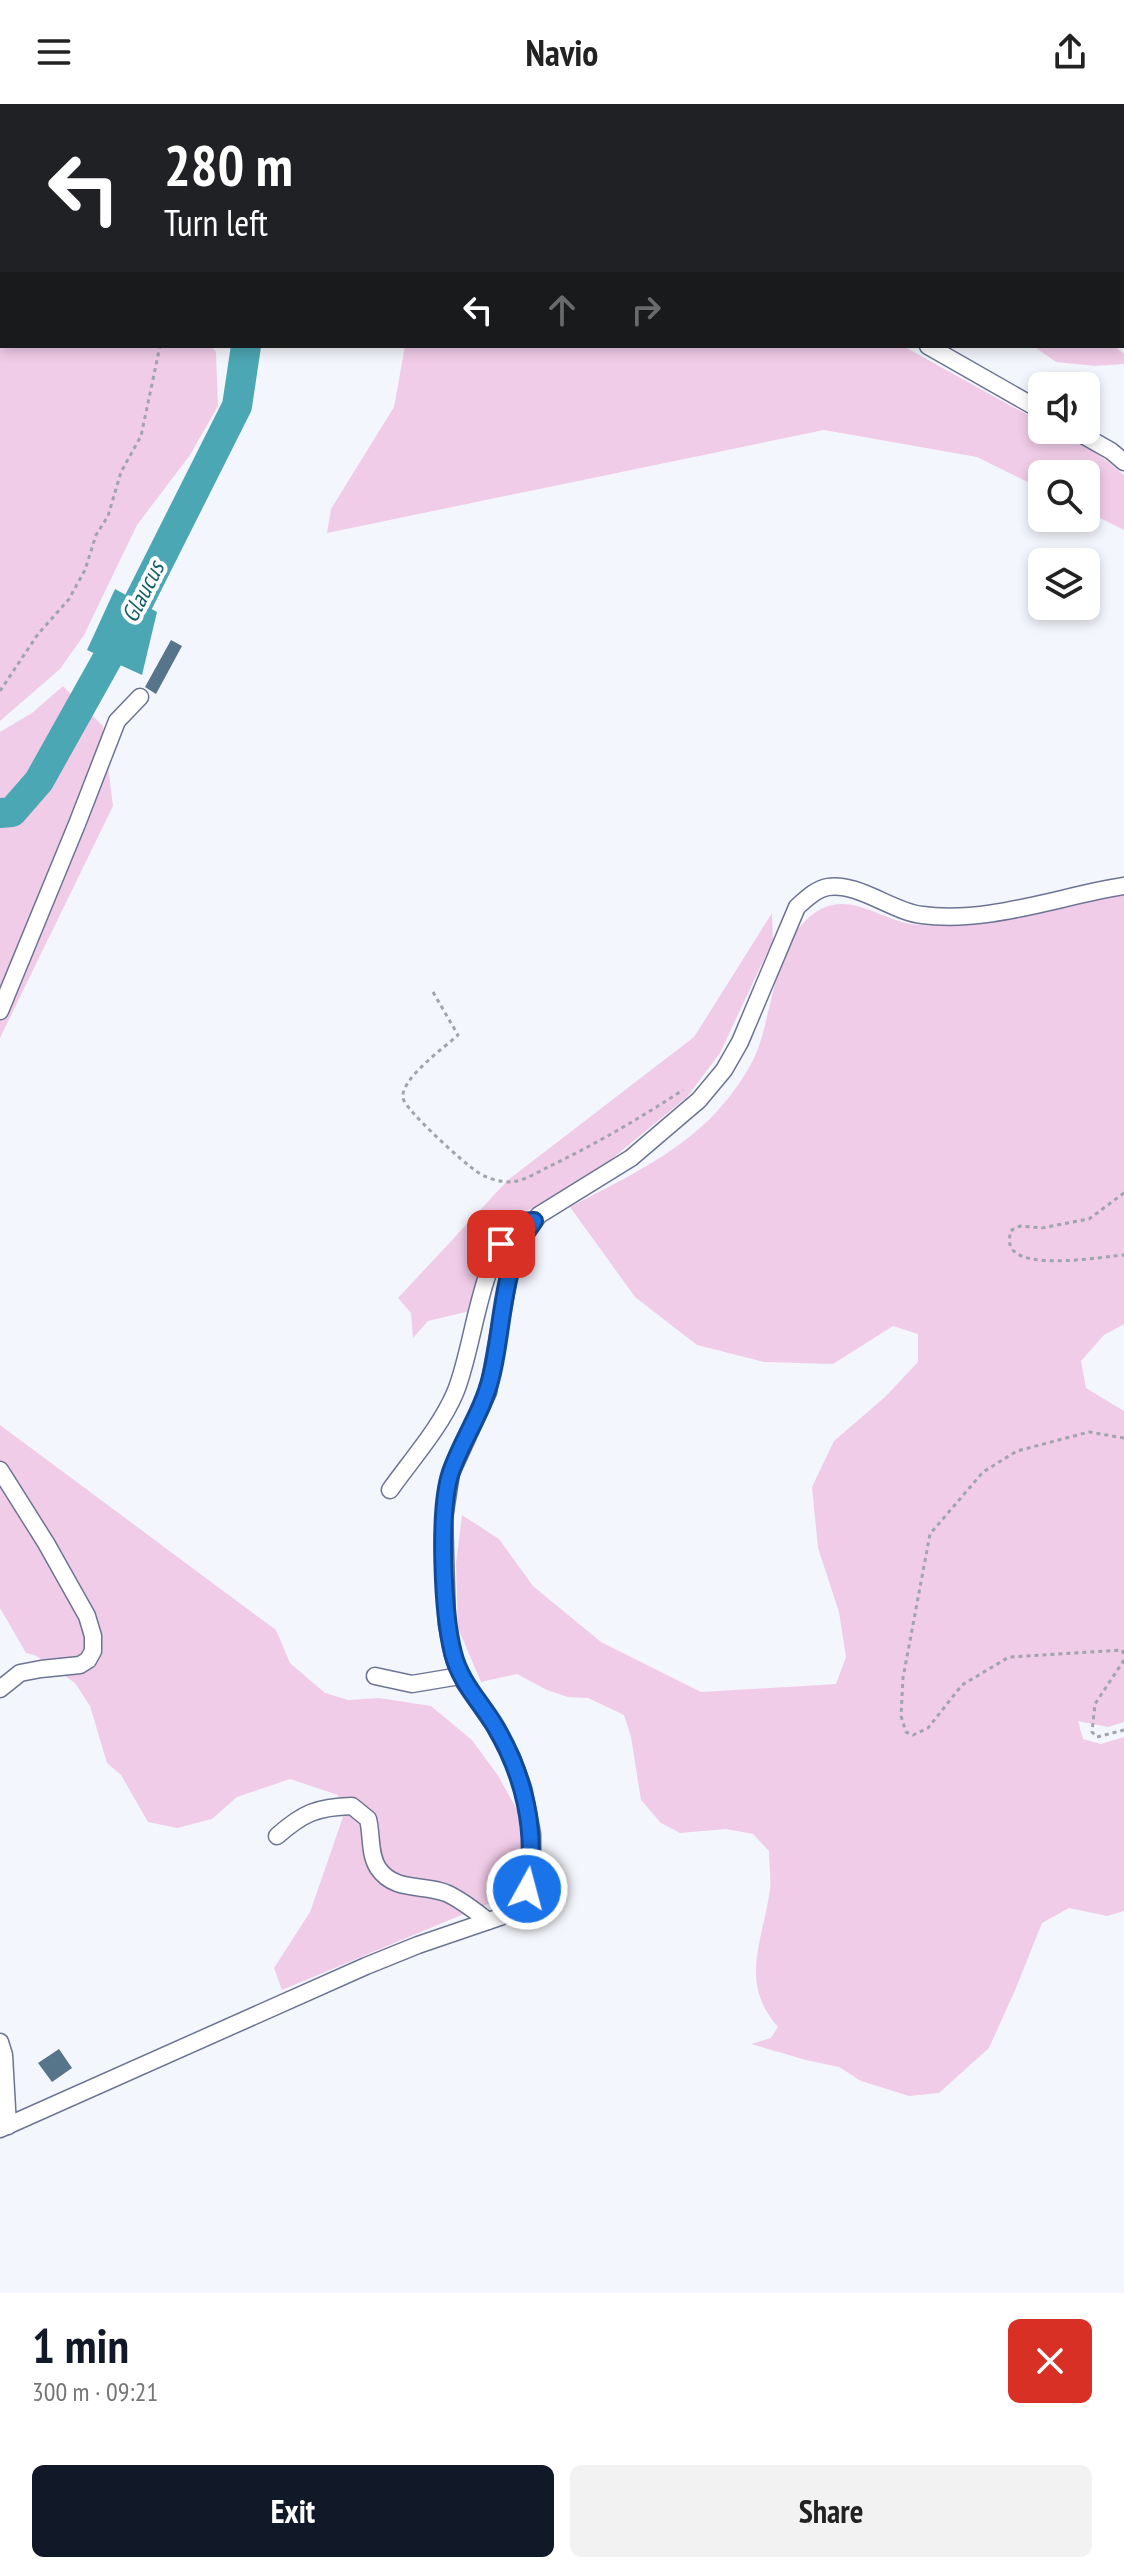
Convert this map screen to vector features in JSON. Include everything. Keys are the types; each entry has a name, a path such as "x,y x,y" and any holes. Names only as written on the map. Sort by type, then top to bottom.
{"street":[{"path":"932,348 1028,403"},
{"path":"1099,444 1124,462"},
{"path":"0,1011 117,721 140,697"},
{"path":"0,2042 4,2055 4,2127 366,1966 500,1917 515,1906 527,1889 532,1865 532,1834 523,1788 512,1758 494,1725 460,1676 447,1624 444,1518 451,1473 488,1392 510,1270 521,1241 539,1215 631,1158 699,1100 724,1070 740,1042 797,907 814,893 827,887 841,887 921,915 953,916 1001,911 1124,886"},
{"path":"390,1490 454,1394 487,1275 501,1244 520,1222 534,1221"},
{"path":"0,1470 87,1616 93,1636 93,1651 88,1660 80,1665 20,1673 0,1689"},
{"path":"375,1676 412,1684 460,1676"},
{"path":"277,1836 298,1818 330,1807 352,1806 368,1819 372,1854 388,1879 405,1887 443,1892 461,1900 488,1921"}],"path":[{"path":"0,691 38,634 69,599 85,570 96,535 108,516 121,472 141,436 160,348"},
{"path":"433,992 458,1035 411,1077 403,1098 447,1147 477,1173 497,1181 513,1182 570,1157 694,1083"},
{"path":"1124,1193 1089,1219 1042,1228 1020,1226 1010,1231 1009,1245 1014,1253 1029,1259 1063,1261 1124,1255"},
{"path":"1124,1438 1089,1432 1017,1451 983,1472 930,1534 903,1678 901,1716 906,1732 913,1735 928,1728 962,1685 1009,1657 1122,1650 1124,1657 1095,1704 1092,1732 1097,1737 1124,1730"}],"shaded area":[{"path":"0,348 213,348 216,352 218,406 190,455 137,525 84,635 60,669 0,721"},
{"path":"405,348 907,348 1028,415 1028,444 1081,444 1124,475 1124,530 1100,518 1100,460 1028,460 1028,482 977,457 824,430 327,533 331,509 394,407"},
{"path":"1036,348 1117,348 1124,354 1124,364 1095,366 1056,362"},
{"path":"63,686 103,726 113,806 0,1038 0,732 32,713"},
{"path":"1124,892 1124,1324 1104,1335 1081,1361 1086,1388 1124,1411 1124,1722 1108,1727 1078,1721 1083,1739 1101,1744 1124,1737 1124,1911 1107,1916 1069,1908 1042,1923 989,2048 939,2093 909,2096 861,2081 839,2067 751,2044 771,2038 778,2027 766,2011 756,1980 758,1948 770,1891 769,1851 753,1834 726,1829 680,1833 661,1823 641,1800 631,1737 624,1715 588,1698 568,1697 547,1690 517,1674 481,1682 458,1628 456,1563 462,1515 499,1539 533,1586 601,1642 701,1692 836,1684 846,1657 839,1612 818,1548 812,1487 834,1441 885,1397 918,1362 918,1334 893,1326 833,1364 764,1362 697,1345 635,1297 570,1207 673,1149 725,1102 755,1056 784,955 805,920 821,909 846,904 907,923 945,925 1022,914"},
{"path":"772,913 773,940 720,1053 687,1097 608,1162 546,1205 528,1210 507,1227 470,1311 428,1321 413,1338 411,1313 398,1298 508,1180 694,1037"},
{"path":"0,1425 276,1630 290,1663 325,1693 348,1700 379,1698 431,1706 472,1740 497,1774 518,1811 524,1860 512,1886 502,1898 282,1990 274,1968 310,1912 343,1817 338,1795 290,1779 237,1797 212,1819 177,1828 148,1822 121,1775 107,1763 90,1706 75,1683 35,1655 26,1653 0,1608"}],"water":[{"path":"115,589 157,612 142,675 87,650"}],"building":[{"path":"171,640 182,646 156,694 145,687"},
{"path":"59,2049 72,2068 52,2082 38,2063"}],"waterway":[{"name":"Glaucus","path":"0,813 12,812 39,781 134,611 237,406 246,348"}],"route":[{"path":"501,1244 520,1222 534,1221 517,1249 510,1270 488,1392 451,1473 446,1494 447,1624 460,1676 494,1725 512,1758 523,1788 532,1834 532,1865 527,1889"}]}
